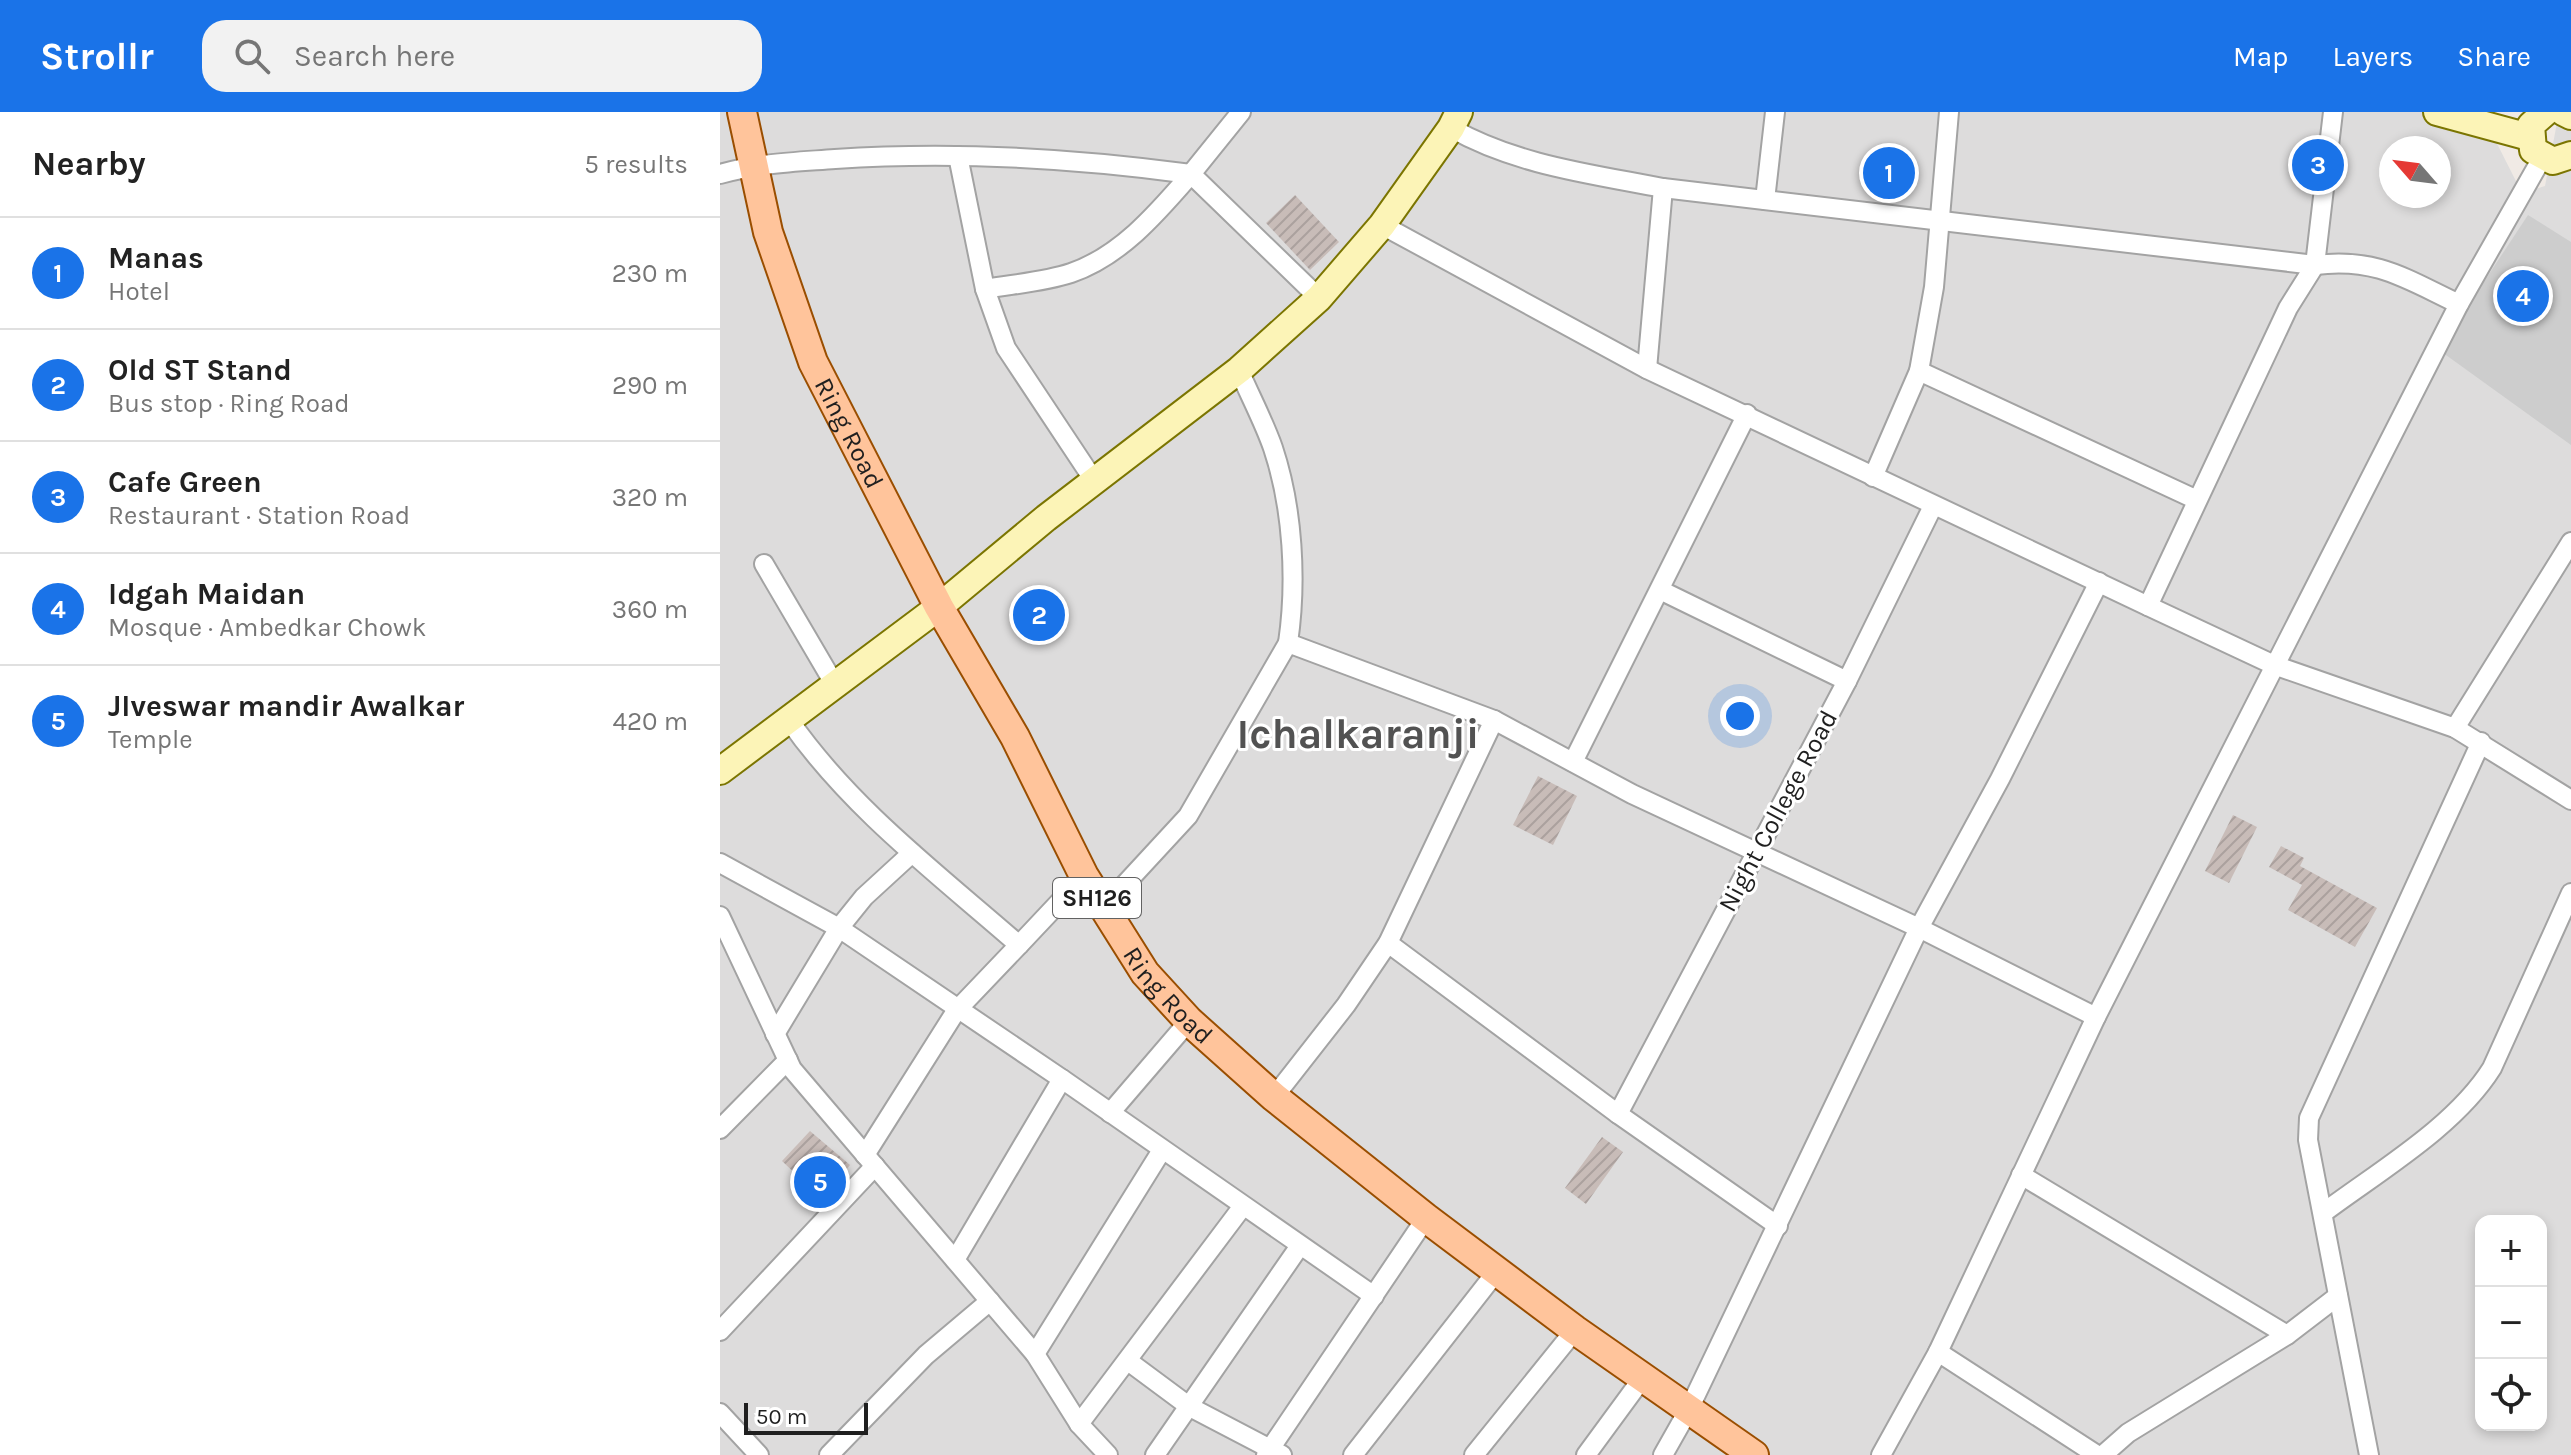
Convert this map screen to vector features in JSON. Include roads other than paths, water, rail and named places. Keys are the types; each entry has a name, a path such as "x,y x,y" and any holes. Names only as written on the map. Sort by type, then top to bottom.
{"main road":[{"name":"Ring Road","path":"742,112 751,165 768,232 813,362 939,607 1015,737 1084,876 1145,973 1189,1021 1274,1097 1426,1218 1575,1330 1754,1455"}],"street":[{"path":"985,289 1071,273 1100,259 1133,236 1191,174 1241,112"},
{"path":"1765,200 1775,112"},
{"path":"1873,477 1919,371 1934,287 1949,112"},
{"path":"2148,606 2288,308 2315,265 2333,112"},
{"path":"1881,1455 1938,1352 2096,1017 2274,665 2548,138 2437,112"},
{"path":"2563,112 2571,116"},
{"path":"720,771 939,607 1046,518 1239,370 1319,298 1382,225 1455,120 1472,140 1540,165 1663,188 2315,265 2347,261 2388,270 2459,304"},
{"path":"720,174 751,165 884,156 1082,159 1191,174 1319,298"},
{"path":"958,156 985,289 1006,348 1095,482"},
{"path":"1647,369 1663,188"},
{"path":"1382,225 1647,369 1747,414 1933,506 2274,665 2455,728 2571,800"},
{"path":"1103,908 1188,816 1288,643 1292,613 1290,528 1274,449 1239,370"},
{"path":"1919,371 2197,500"},
{"path":"1573,762 1747,414"},
{"name":"Night College Road","path":"1618,1114 1847,681 1933,506"},
{"path":"2455,728 2571,542"},
{"path":"764,564 835,685"},
{"path":"1663,1455 1689,1409 1778,1226 1919,928 2000,779 2099,582"},
{"path":"1660,590 1847,681"},
{"path":"1288,643 1494,720 1573,762 1919,928 2096,1017"},
{"path":"789,720 816,759 912,853 1019,945"},
{"path":"1274,1097 1346,1005 1388,943 1494,720"},
{"path":"2369,1455 2308,1140 2309,1118 2481,742"},
{"path":"775,1034 839,928 864,897 912,853"},
{"path":"720,863 839,928 906,971 956,1011 1062,1079 1299,1247 1374,1296"},
{"path":"720,1331 870,1161 956,1011 1084,876"},
{"path":"2323,1213 2453,1115 2477,1093 2492,1068 2571,893"},
{"path":"720,917 788,1060 1035,1354 1079,1424 1108,1455"},
{"path":"1388,943 1618,1114 1778,1226"},
{"path":"1110,1113 1189,1021"},
{"path":"720,1129 788,1060"},
{"path":"955,1260 1062,1079"},
{"path":"1035,1354 1162,1150"},
{"path":"2021,1175 2287,1335"},
{"path":"1079,1424 1243,1206"},
{"path":"1128,1361 1190,1407 1273,1452 1426,1218"},
{"path":"1155,1455 1299,1247"},
{"path":"1353,1455 1497,1271"},
{"path":"1938,1352 2100,1455 2128,1433 2287,1335 2338,1296"},
{"path":"829,1455 926,1355 990,1301"},
{"path":"1474,1455 1575,1330"},
{"path":"1586,1455 1644,1376"},
{"path":"720,1413 755,1453"}],"place":[{"name":"Cafe Green","path":"2318,165"},
{"name":"Manas","path":"1889,173"},
{"name":"Idgah Maidan","path":"2523,296"},
{"name":"Old ST Stand","path":"1039,615"},
{"name":"JIveswar mandir Awalkar","path":"820,1182"}],"district":[{"name":"Ichalkaranji","path":"1358,734"}]}
